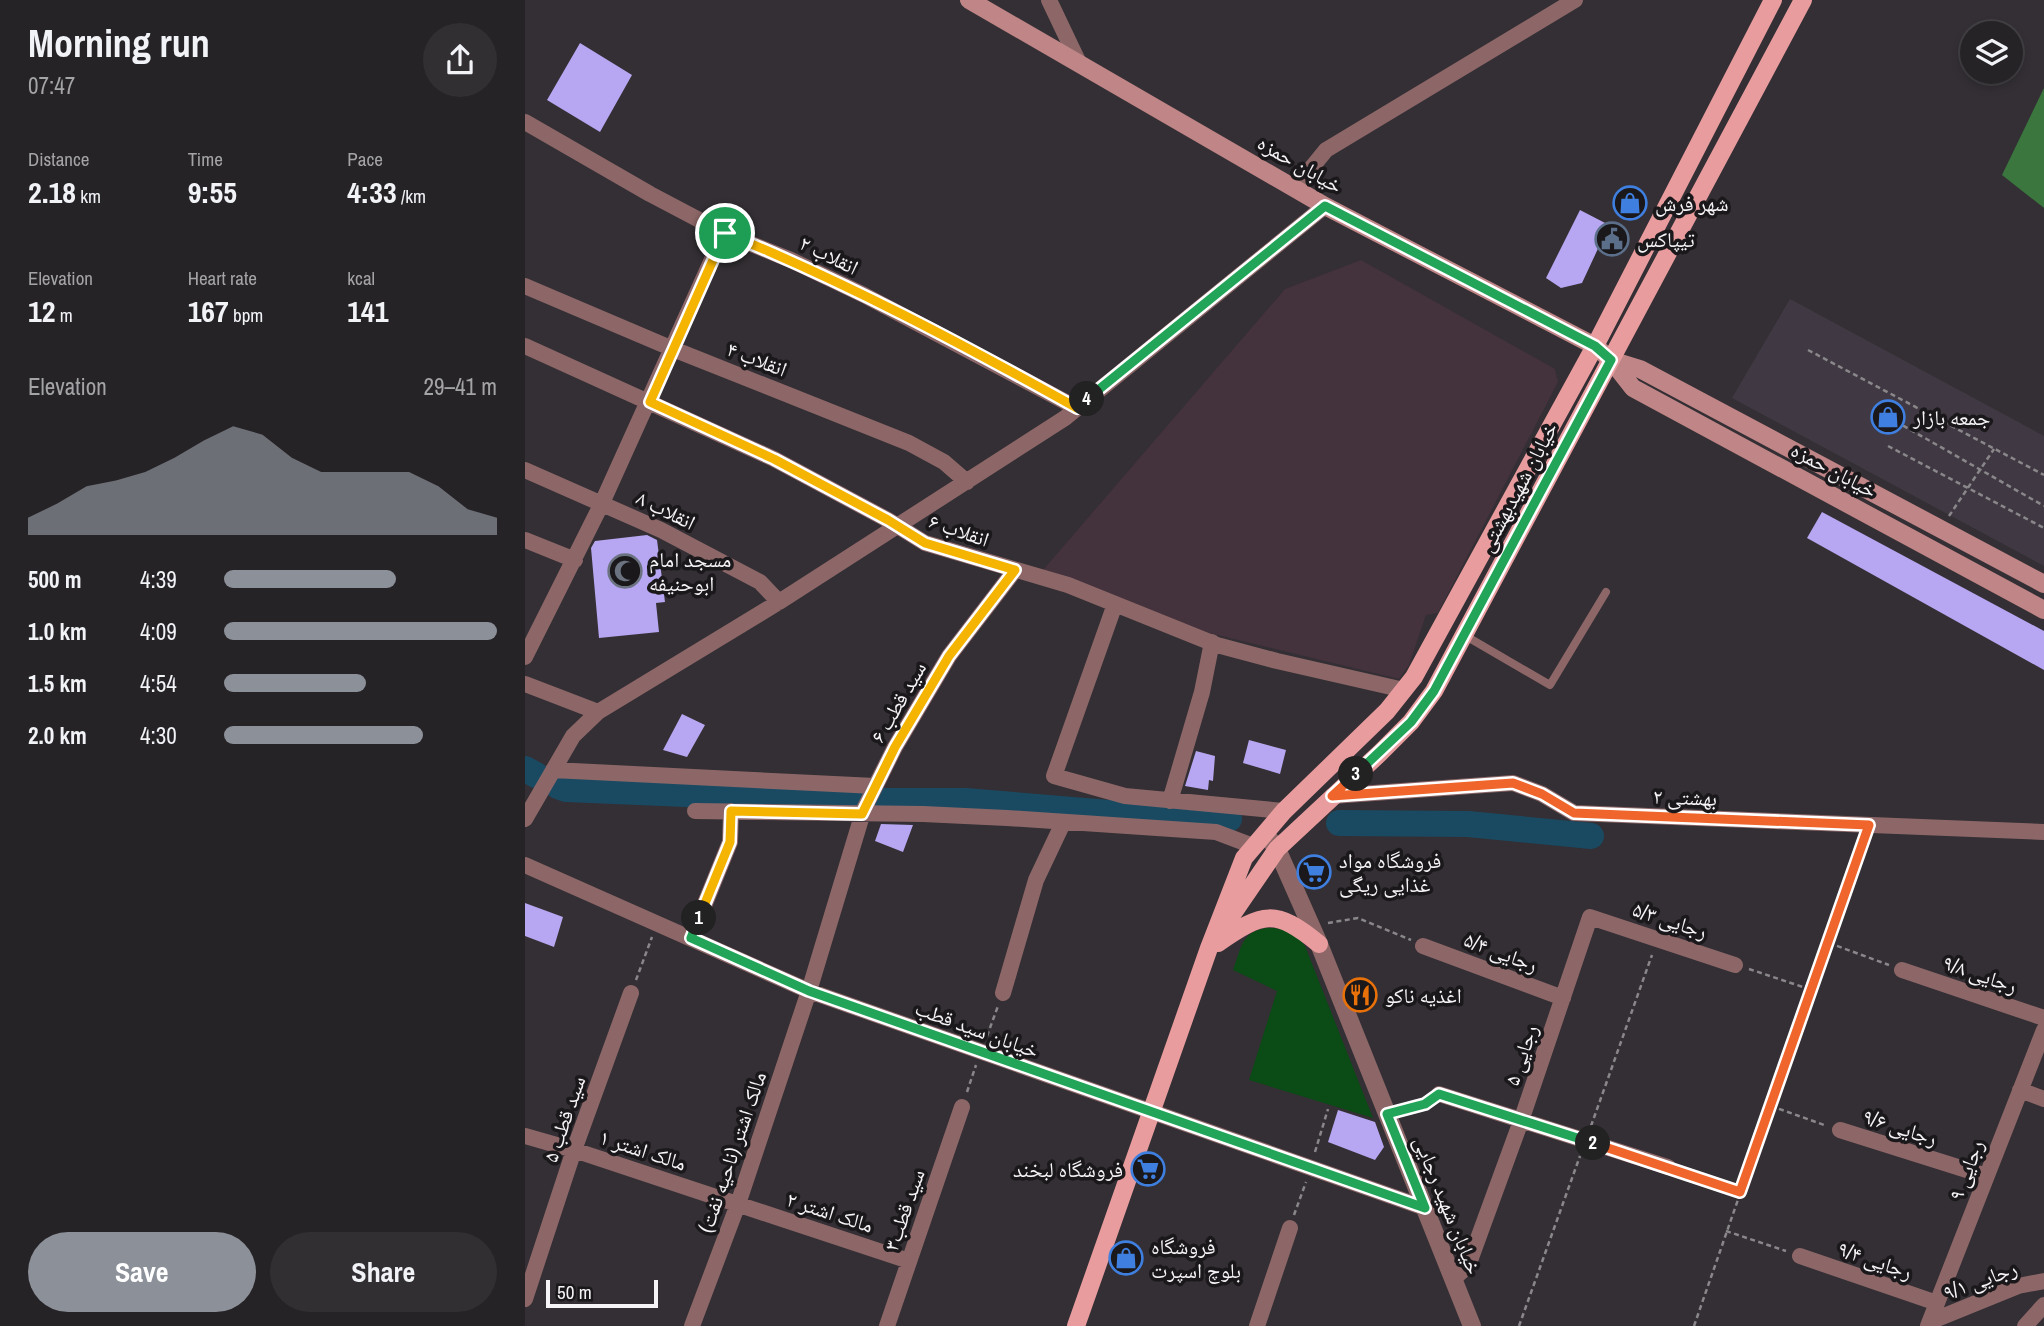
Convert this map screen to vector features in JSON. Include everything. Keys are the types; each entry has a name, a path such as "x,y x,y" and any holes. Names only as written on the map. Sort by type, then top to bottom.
{"main road":[{"name":"خیابان شهیدبهشتی","path":"1076,1326 1209,948 1244,858 1284,811 1387,711 1414,677 1595,346 1773,0"},
{"name":"خیابان شهیدبهشتی","path":"1209,948 1277,849 1411,722 1434,691 1803,0"},
{"name":"خیابان حمزه","path":"980,3 1325,206 1595,346 1611,360 1633,387 2044,610"},
{"name":"خیابان حمزه","path":"1611,360 1640,369 2044,584"},
{"path":"1209,948 1247,922 1262,917 1282,919 1319,944"}],"street":[{"path":"1049,0 1078,61"},
{"path":"1295,188 1325,150 1575,0"},
{"name":"انقلاب ۲","path":"525,122 650,194 725,233 791,260 864,295 1077,408"},
{"path":"525,819 573,736 598,712 779,603 1077,408 1325,206"},
{"path":"525,657 575,560 650,402 725,233"},
{"name":"انقلاب ۴","path":"525,286 673,349 909,443 944,462 967,482"},
{"name":"انقلاب ۶","path":"525,346 774,459 899,526 925,543 1068,585 1212,642 1277,662 1404,690"},
{"name":"انقلاب ۸","path":"525,470 661,530 760,582 779,603"},
{"path":"525,540 575,560"},
{"name":"سید قطب ۶","path":"809,991 862,814 875,786 949,656 1015,570"},
{"path":"1115,604 1054,776 1125,796 1284,811"},
{"path":"1170,800 1202,692 1212,642"},
{"path":"525,684 598,712"},
{"path":"553,770 875,786"},
{"name":"بهشتی ۲","path":"1332,796 1513,783 1542,794 1574,813 2044,832"},
{"path":"695,811 923,814 1216,832 1258,839"},
{"path":"691,938 730,842 731,811"},
{"path":"1003,993 1036,880 1063,823"},
{"name":"خیابان شهید رجایی","path":"1258,839 1277,849 1319,944 1472,1326"},
{"name":"خیابان سید قطب","path":"525,865 809,991 1425,1208"},
{"name":"رجایی ۵/۳","path":"1590,917 1735,965"},
{"name":"رجایی ۵","path":"1453,1279 1468,1266 1521,1121 1590,917"},
{"name":"رجایی ۵/۴","path":"1423,946 1563,998"},
{"name":"رجایی ۹/۸","path":"1902,970 2044,1018"},
{"name":"مالک اشتر (ناحیه نفت)","path":"692,1326 738,1204 809,991"},
{"name":"سید قطب ۵","path":"525,1299 574,1150 631,993"},
{"name":"رجایی ۹","path":"1930,1323 2044,1030"},
{"path":"2020,1090 2044,1099"},
{"path":"1439,1094 1668,1167"},
{"name":"سید قطب۳","path":"887,1326 961,1107"},
{"name":"رجایی ۹/۶","path":"1840,1130 1986,1177"},
{"name":"مالک اشتر ۱","path":"525,1136 738,1204"},
{"name":"مالک اشتر ۲","path":"738,1204 909,1261"},
{"path":"1257,1326 1290,1228"},
{"name":"رجایی ۹/۴","path":"1800,1256 1937,1303"},
{"name":"رجایی ۹/۱","path":"1930,1323 2018,1286 2044,1281"},
{"path":"2025,1326 2044,1305"}],"lane":[{"path":"1464,635 1550,684 1606,592"}],"path":[{"path":"1808,350 2044,475"},
{"path":"1881,414 2044,506"},
{"path":"1888,446 2044,528"},
{"path":"1940,529 1994,449"},
{"path":"1694,1326 1869,825"},
{"path":"1310,926 1358,918 1423,946"},
{"path":"631,993 657,924"},
{"path":"1519,1326 1658,938"},
{"path":"1829,943 1902,970"},
{"path":"1735,965 1812,990"},
{"path":"961,1107 1003,993"},
{"path":"1387,1114 1425,1104 1439,1094"},
{"path":"1770,1105 1840,1130"},
{"path":"1290,1228 1328,1110"},
{"path":"1668,1167 1740,1192"},
{"path":"1726,1231 1800,1256"}],"shaded area":[{"path":"1361,260 1555,369 1558,382 1438,613 1426,615 1409,665 1399,679 1209,633 1043,570 1285,289"},
{"name":"جمعه بازار","path":"1790,299 2044,436 2044,566 1732,398"}],"green space":[{"path":"2044,88 2044,208 2002,175"},
{"path":"1266,928 1289,931 1305,946 1373,1118 1249,1080 1277,991 1233,970 1243,943 1251,933"}],"building":[{"path":"580,43 632,75 600,132 547,100"},
{"path":"1580,210 1609,225 1582,283 1561,288 1546,278"},
{"path":"1822,512 2044,631 2044,670 1807,538"},
{"path":"647,535 657,540 665,602 656,603 659,632 599,638 591,548 595,541"},
{"path":"682,714 705,725 687,757 663,750"},
{"path":"1249,740 1286,750 1280,774 1243,763"},
{"path":"1196,751 1215,756 1213,781 1209,780 1208,790 1185,786"},
{"path":"881,824 913,825 903,852 875,841"},
{"path":"525,903 563,917 554,947 525,936"},
{"path":"1338,1110 1375,1122 1384,1147 1375,1160 1328,1142"}],"waterway":[{"path":"525,769 536,775"},
{"path":"558,786 566,789 854,801"},
{"path":"881,801 965,801 1133,815 1229,819"},
{"path":"1339,823 1468,824 1591,836"}],"place":[{"name":"شهر فرش","path":"1630,203"},
{"name":"تیپاکس","path":"1612,239"},
{"name":"جمعه بازار","path":"1888,417"},
{"name":"مسجد امام ابوحنیفه","path":"625,571"},
{"name":"فروشگاه مواد غذایی ریگی","path":"1314,872"},
{"name":"اغذیه ناکو","path":"1360,995"},
{"name":"فروشگاه لبخند","path":"1148,1169"},
{"name":"فروشگاه بلوچ اسپرت","path":"1126,1258"}],"route":[{"path":"1325,206 1595,346 1611,360 1434,691 1411,722 1332,796 1513,783 1542,794 1574,813 1869,825 1740,1192 1439,1094 1425,1104 1387,1114 1425,1208 809,991 691,938 730,842 731,811 862,814 895,747 949,656 1015,570 925,543 888,520 774,459 650,402 725,233 791,260 864,295 1077,408 1325,206"}]}
